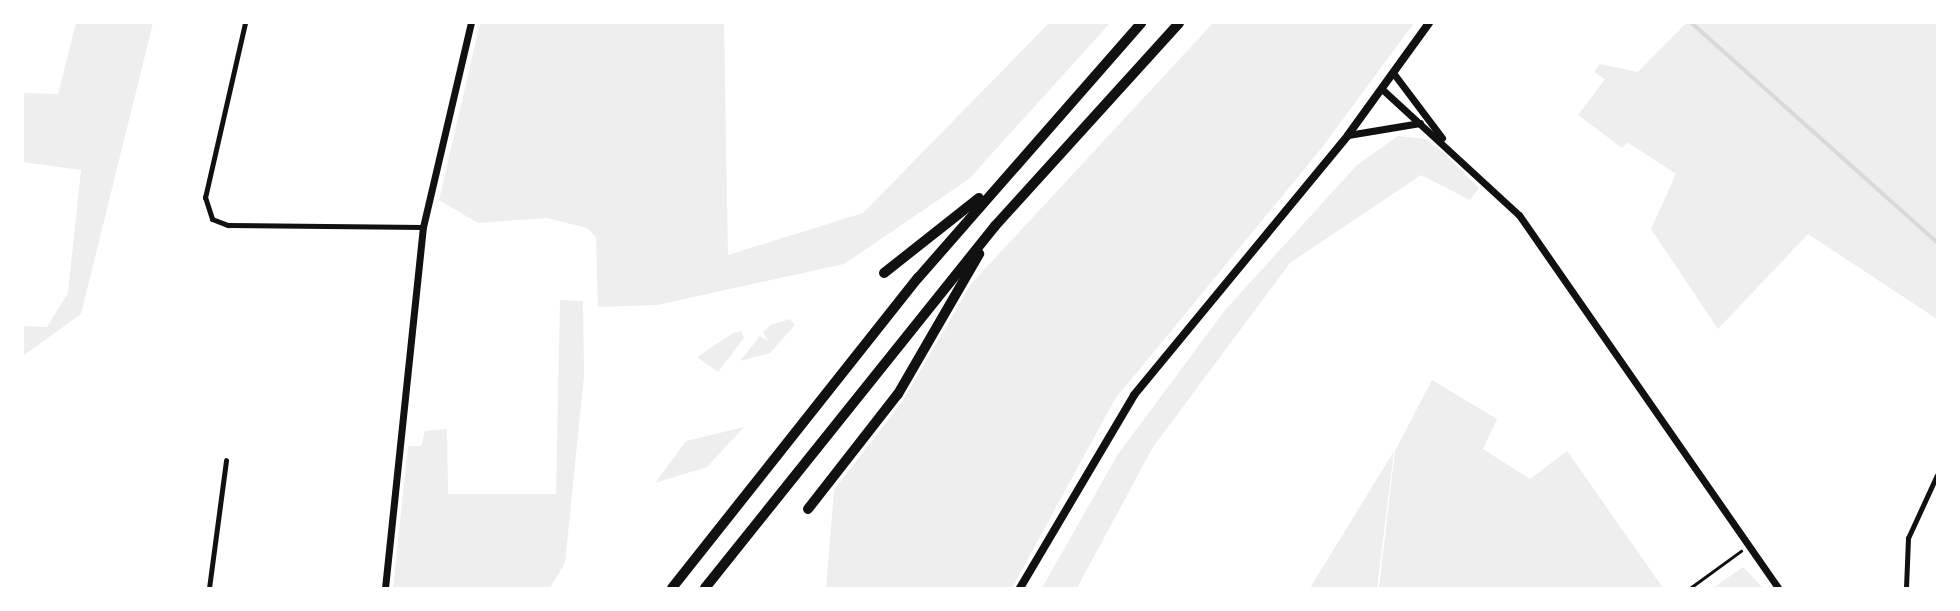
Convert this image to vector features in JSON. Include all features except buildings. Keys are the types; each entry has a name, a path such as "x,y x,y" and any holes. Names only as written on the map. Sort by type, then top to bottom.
{"highway":[{"path":"673,588 1000,180 1141,23"},
{"path":"705,588 995,226 1179,23"},
{"path":"884,273 1000,180"},
{"path":"808,509 898,394 995,226"}],"main road":[{"path":"1020,588 1134,395 1348,135 1429,23"}],"street":[{"path":"245,23 206,191 212,219 228,225 423,227"},
{"path":"385,588 423,227 471,23"},
{"path":"1394,74 1446,144 1544,247 1745,548 1778,588"},
{"path":"1383,90 1446,144"},
{"path":"1348,135 1420,123"},
{"path":"209,588 226,460"},
{"path":"1906,588 1908,538 1937,475"}],"path":[{"path":"1690,588 1745,548"}],"shaded area":[{"path":"76,23 153,23 81,314 23,356 23,326 47,327 68,293 81,170 23,162 23,93 58,94"},
{"path":"480,23 724,23 728,255 863,213 1049,23 1110,23 969,179 844,264 657,305 598,307 596,237 587,228 547,218 478,223 439,200"},
{"path":"1213,23 1414,23 1320,150 1115,399 1012,588 826,588 834,490 902,402 971,284"},
{"path":"1686,23 1937,23 1937,319 1808,234 1718,329 1651,229 1676,174 1627,142 1622,148 1578,115 1605,79 1594,72 1600,64 1638,72"},
{"path":"1398,136 1425,139 1443,152 1479,188 1470,200 1421,175 1290,263 1153,447 1077,588 1042,588 1118,454 1226,309 1357,165"},
{"path":"560,300 583,301 584,376 565,563 550,588 393,588 408,446 421,446 425,431 447,429 448,494 556,494"},
{"path":"790,319 795,325 770,353 740,361 760,336 769,342 763,332 770,325"},
{"path":"741,331 744,338 718,372 697,357 733,333"},
{"path":"1432,380 1497,419 1483,449 1530,479 1567,451 1663,588 1379,588 1395,451"},
{"path":"744,427 707,467 655,483 686,441"},
{"path":"1394,451 1377,588 1310,588"},
{"path":"1743,567 1763,588 1713,588"}],"waterway":[{"path":"1692,23 1937,242"}]}
